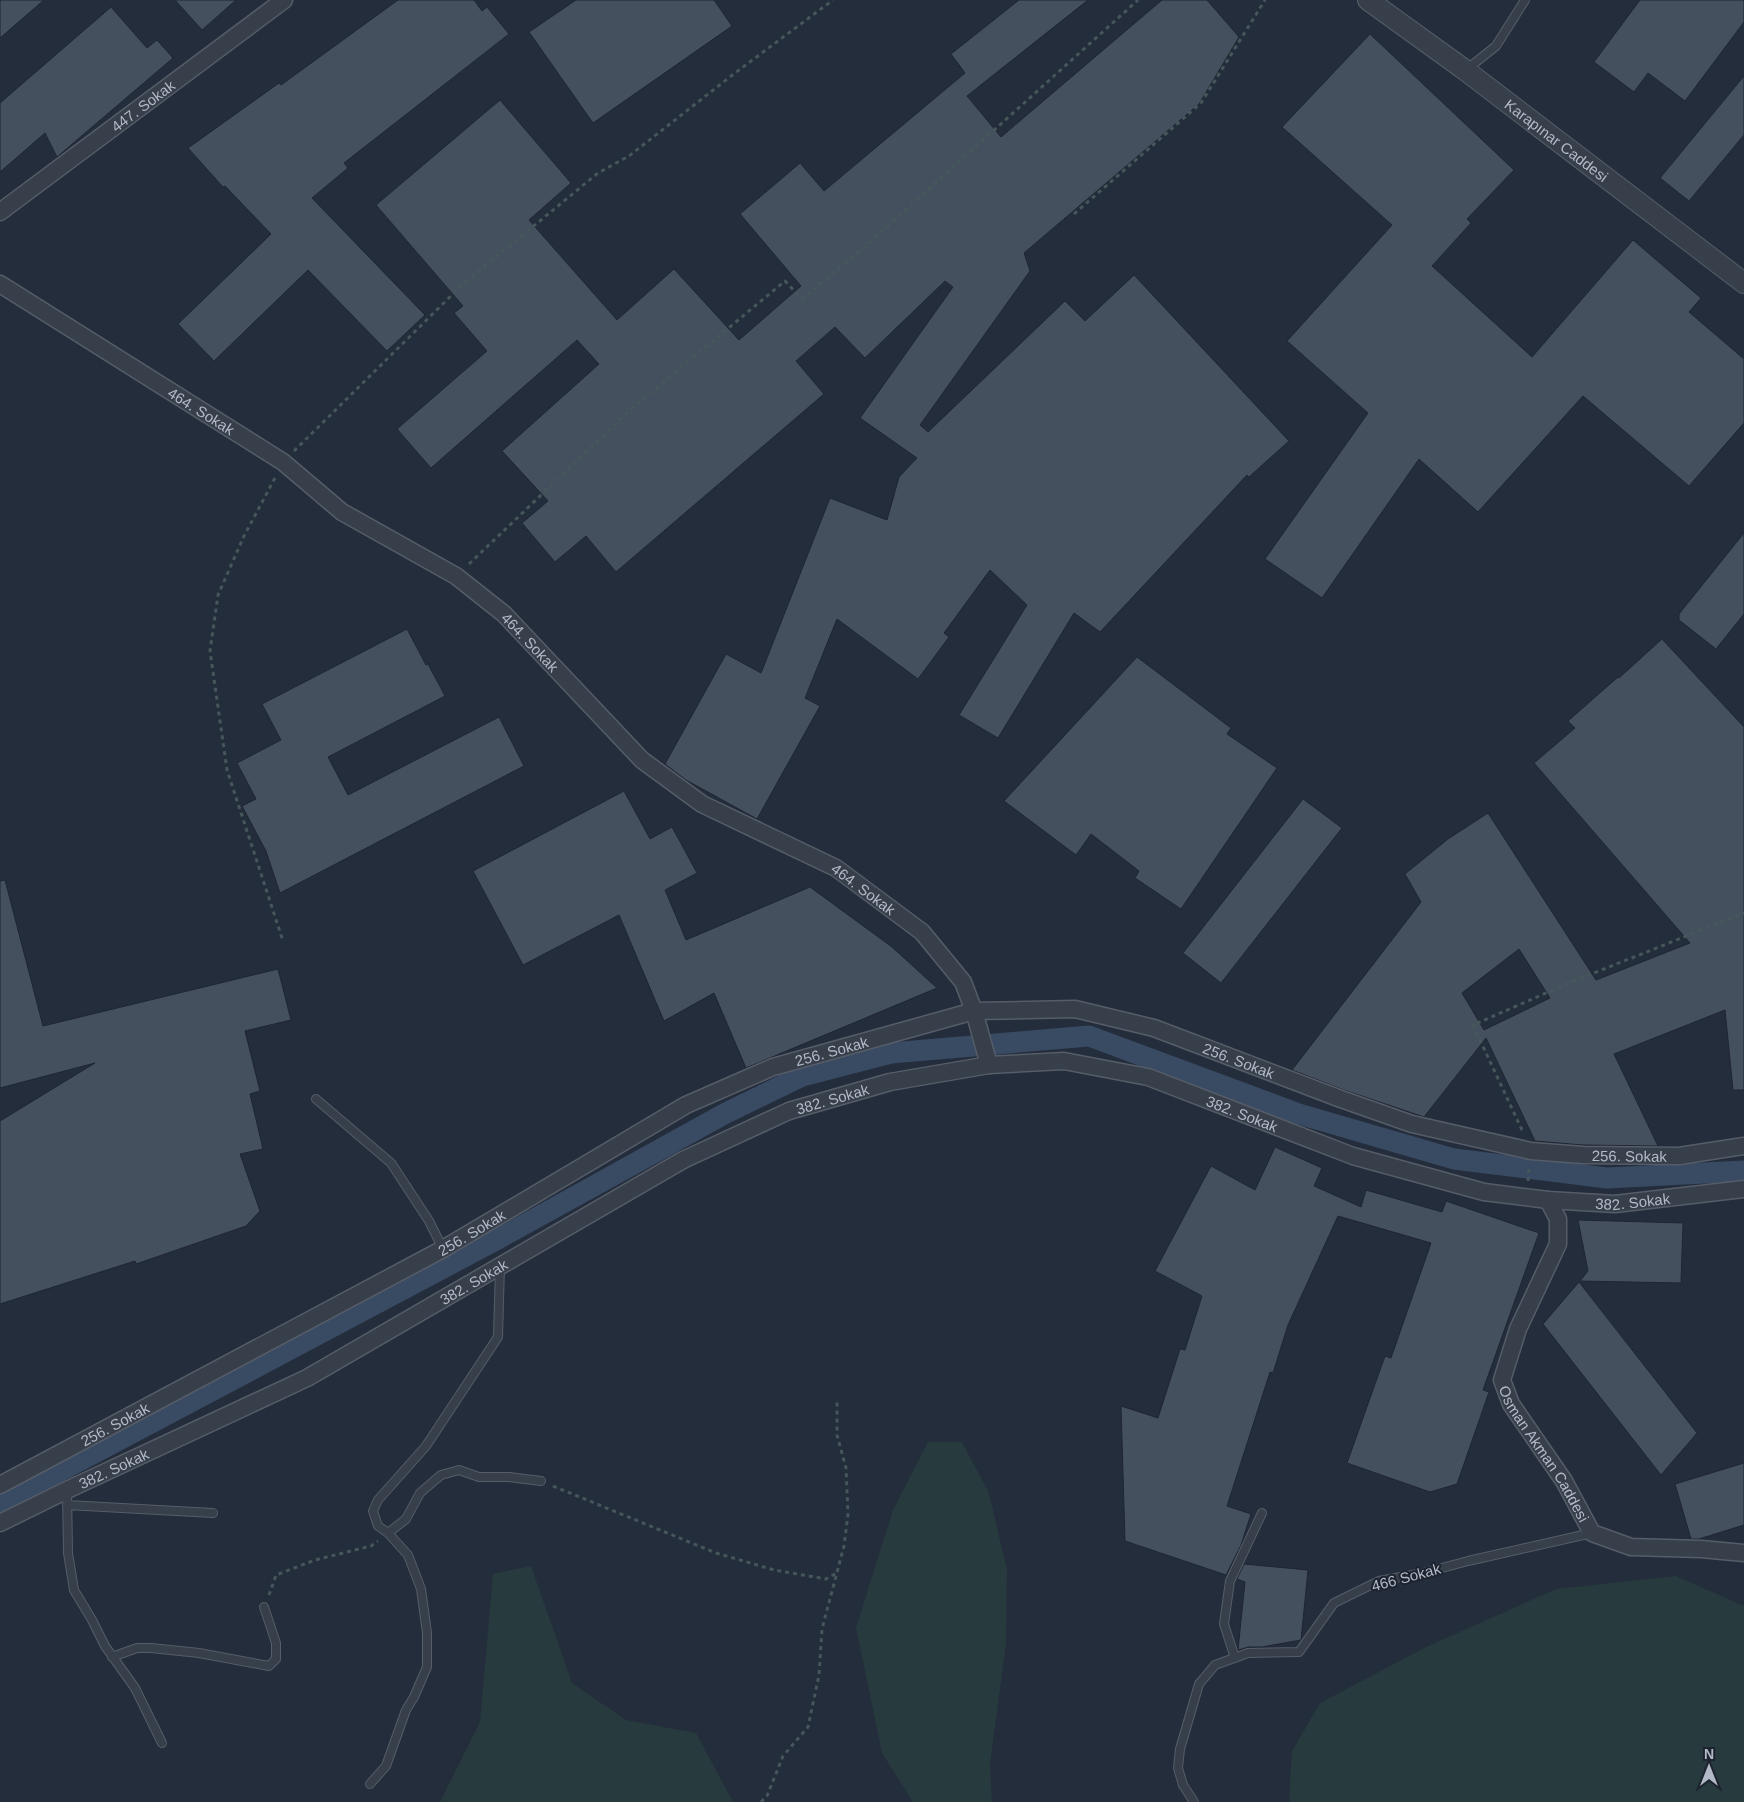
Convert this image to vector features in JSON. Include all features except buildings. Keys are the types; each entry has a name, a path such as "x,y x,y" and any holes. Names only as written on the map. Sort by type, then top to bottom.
{"street":[{"name":"447. Sokak","path":"0,212 284,0"},
{"name":"Karapınar Caddesi","path":"1368,0 1465,70 1744,283"},
{"name":"464. Sokak","path":"0,284 283,462 342,512 456,576 504,614 642,760 702,804 836,868 922,932 963,982 974,1011 989,1063"},
{"name":"256. Sokak","path":"0,1485 443,1248 686,1106 773,1067 974,1011 1075,1009 1154,1028 1412,1124 1531,1150 1583,1155 1679,1156 1744,1146"},
{"name":"382. Sokak","path":"0,1523 67,1498 307,1378 683,1160 789,1111 890,1082 989,1063 1064,1061 1148,1078 1354,1156 1484,1192 1548,1200 1615,1204 1744,1189"},
{"name":"Osman Akman Caddesi","path":"1548,1200 1558,1219 1558,1244 1518,1329 1502,1380 1512,1404 1564,1481 1592,1533 1631,1547 1701,1549 1744,1553"}],"lane":[{"path":"1465,70 1496,46 1526,0"},
{"path":"316,1099 391,1163 429,1221 443,1248"},
{"path":"370,1784 386,1766 406,1710 427,1667 427,1633 421,1589 408,1555 388,1533 378,1526 373,1511 378,1500 426,1446 498,1337 500,1266"},
{"path":"388,1533 406,1519 420,1493 441,1474 459,1470 479,1476 541,1481"},
{"path":"162,1743 135,1688 105,1646 74,1590 68,1553 67,1498 212,1513"},
{"path":"1235,1658 1224,1624 1230,1581 1262,1513"},
{"name":"466 Sokak","path":"1194,1802 1183,1785 1178,1768 1180,1749 1199,1684 1215,1665 1248,1654 1299,1652 1334,1602 1379,1582 1592,1533"},
{"path":"112,1657 137,1648 151,1648 199,1652 269,1666 276,1659 276,1643 264,1607"}],"path":[{"path":"282,941 227,770 210,651 218,595 244,536 283,462 462,285 598,173 628,156 833,0"},
{"path":"456,576 630,410 785,281 802,299 866,246 1138,0"},
{"path":"1074,214 1201,103 1265,0"},
{"path":"1531,1150 1473,1025 1569,983 1744,913"},
{"path":"761,1802 767,1796 783,1756 808,1727 820,1674 822,1629 839,1572 848,1514 846,1468 837,1435 837,1400"},
{"path":"541,1481 716,1553 774,1570 826,1579 839,1572"},
{"path":"264,1607 276,1575 315,1560 371,1546 388,1533"}],"shaded area":[{"path":"928,1442 962,1442 989,1493 1007,1570 1006,1643 990,1765 992,1802 913,1802 882,1753 856,1628 893,1510"},
{"path":"531,1566 572,1683 626,1720 696,1733 733,1802 440,1802 480,1722 493,1574"},
{"path":"1676,1576 1744,1606 1744,1802 1290,1802 1292,1751 1320,1703 1426,1647 1556,1589"}],"waterway":[{"path":"0,1503 496,1240 726,1113 802,1076 891,1053 1089,1036 1299,1114 1454,1159 1607,1178 1744,1171"}]}
